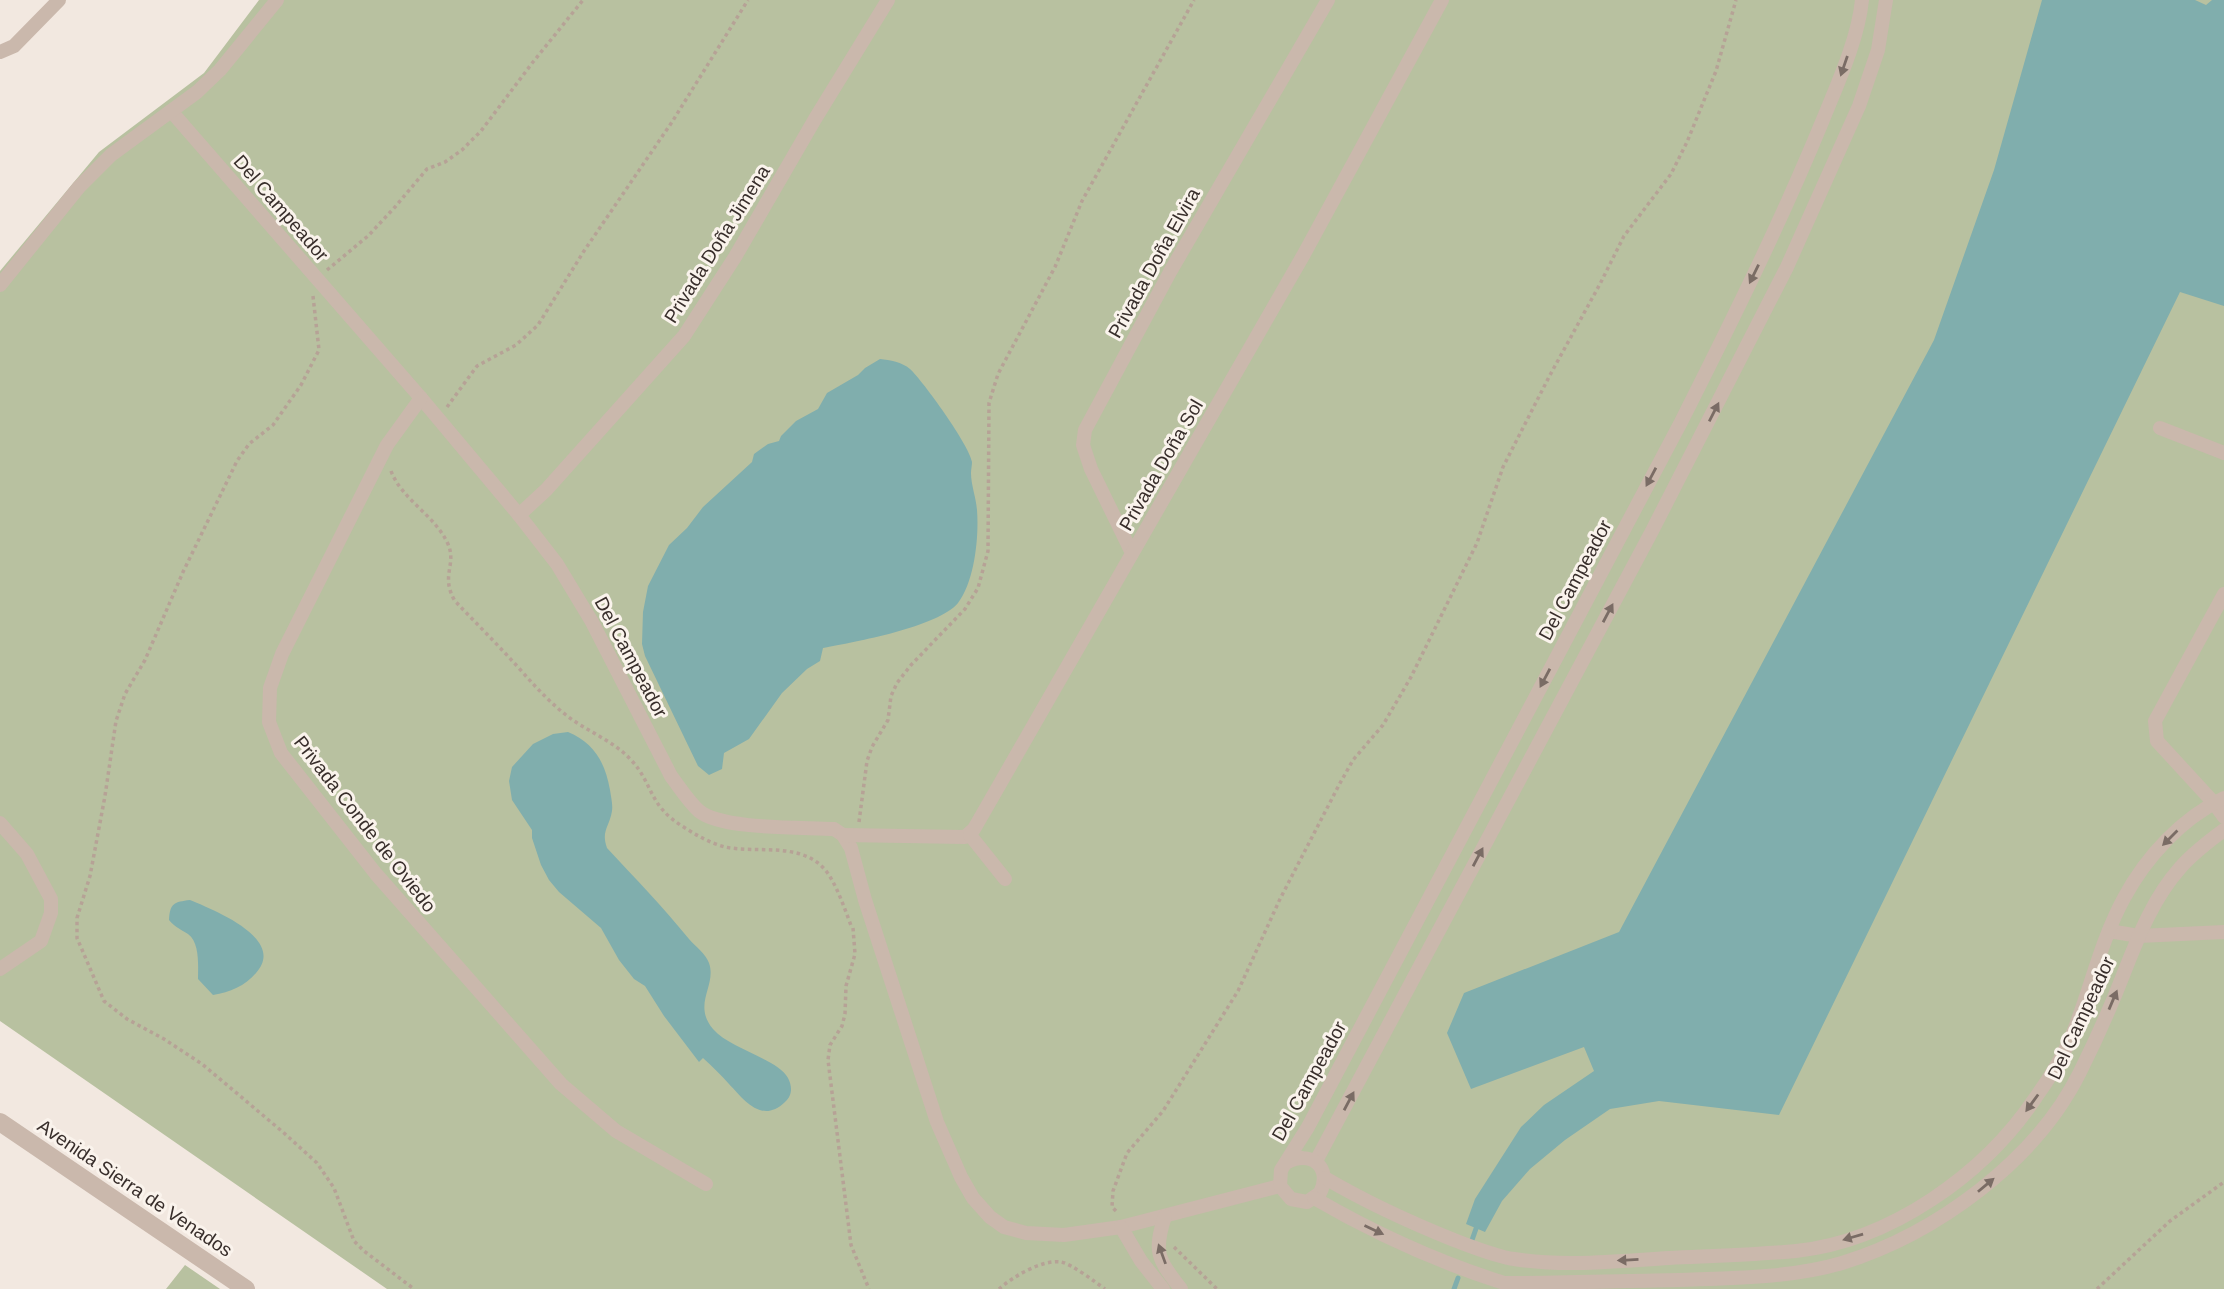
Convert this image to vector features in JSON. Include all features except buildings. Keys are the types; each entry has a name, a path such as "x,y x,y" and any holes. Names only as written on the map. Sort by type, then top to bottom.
{"street":[{"path":"0,52 14,46 60,0"},
{"path":"0,285 87,179 111,155 197,92 220,71 277,0"},
{"name":"Privada Doña Jimena","path":"519,516 546,490 684,336 735,257 809,128 888,0"},
{"name":"Privada Doña Elvira","path":"1132,553 1091,469 1083,445 1084,430 1170,272 1328,0"},
{"name":"Privada Doña Sol","path":"970,835 1304,254 1442,0"},
{"name":"Del Campeador","path":"1862,0 1845,65 1802,171 1681,422 1308,1127 1286,1163 1279,1178 1280,1186 1290,1199 1307,1202 1314,1198 1352,1220 1407,1245 1466,1271 1504,1283 1752,1278 1840,1264 1877,1250 1949,1212 2006,1167 2037,1135 2079,1075 2139,936 2161,894 2179,869 2224,830"},
{"path":"1314,1198 1324,1186 1325,1178 1316,1161 1579,668 1787,267 1859,106 1878,50 1886,0"},
{"name":"Del Campeador","path":"172,111 421,398 557,564 592,622 671,776 701,812 735,823 834,829 844,835"},
{"name":"Privada Conde de Oviedo","path":"421,398 387,445 282,654 270,688 269,722 281,753 376,874 561,1084 616,1131 706,1184"},
{"path":"1681,422 1702,433"},
{"path":"2160,428 2224,453"},
{"path":"2224,594 2155,721 2154,730 2157,741 2219,800 2224,817"},
{"path":"1558,654 1579,668"},
{"name":"Del Campeador","path":"1325,1178 1354,1195 1424,1228 1512,1259 1562,1264 1798,1251 1868,1233 1910,1214 1938,1195 1985,1156 2011,1129 2047,1080 2070,1038 2124,897 2147,862 2170,837 2199,812 2219,800"},
{"path":"0,823 27,854 51,899 51,913 41,941 0,969"},
{"path":"1005,879 970,835 844,835 851,848 865,900 937,1122 961,1177 973,1198 990,1217 1004,1227 1026,1233 1064,1235 1121,1227 1280,1186"},
{"path":"1434,888 1456,900"},
{"path":"2109,931 2139,936 2224,932"},
{"name":"Avenida Sierra de Venados","path":"0,1122 246,1289"},
{"path":"0,1138 19,1135"},
{"name":"Del Campeador","path":"1286,1163 1295,1158 1306,1157 1316,1161"},
{"path":"1938,1195 1949,1212"},
{"path":"1165,1216 1157,1244 1160,1256 1181,1289"},
{"path":"1121,1227 1141,1261 1163,1289"}],"path":[{"path":"438,419 477,366 516,345 538,326 584,251 672,122 748,0"},
{"path":"859,835 867,761 888,720 891,696 897,683 965,609 978,588 988,551 989,402 998,374 1055,267 1082,201 1194,0"},
{"path":"1137,1223 1115,1210 1112,1204 1113,1191 1127,1153 1163,1111 1238,991 1280,899 1339,785 1353,760 1383,725 1411,677 1477,542 1503,467 1550,375 1624,236 1671,174 1687,142 1716,71 1736,0"},
{"path":"387,445 396,483 442,532 449,547 451,562 447,578 448,589 455,601 538,692 568,717 631,759 659,808 680,825 710,842 723,846 782,850 811,857 828,873 852,928 855,954 846,986 842,1026 828,1051 828,1060 851,1245 869,1289"},
{"path":"852,928 865,900"},
{"path":"2097,1289 2170,1221 2224,1182"},
{"path":"1158,1236 1172,1244 1217,1289"},
{"path":"999,1289 1023,1272 1061,1262 1105,1289"}],"green space":[{"path":"259,0 2224,0 2224,1289 387,1289 0,1021 0,271 99,152 204,73"},
{"path":"185,1265 220,1289 166,1289"}],"water":[{"path":"2042,0 2195,0 2206,5 2212,0 2224,0 2224,306 2180,292 1779,1115 1659,1101 1610,1109 1565,1140 1530,1169 1502,1201 1485,1232 1466,1224 1475,1199 1521,1127 1544,1105 1594,1071 1584,1047 1471,1089 1447,1033 1464,993 1619,932 1934,340 1994,170"},
{"path":"880,359 900,363 910,369 945,414 972,462 971,478 977,521 976,545 972,571 964,594 948,612 915,626 823,648 820,661 807,669 782,693 749,739 724,753 722,769 709,775 698,766 645,656 642,644 643,612 648,586 669,545 703,507 752,462 754,454 768,444 779,441 796,421 818,409 827,393"},
{"path":"568,732 591,748 605,771 612,806 605,833 607,848 708,960 711,971 705,1003 707,1020 721,1036 774,1065 788,1078 791,1093 777,1108 769,1111 754,1108 703,1058 699,1062 645,986 634,979 619,960 601,928 549,880 541,865 532,830 512,800 509,781 512,767 533,744 553,734"},
{"path":"190,900 244,928 262,949 263,961 252,978 242,985 213,995 198,979 195,943 188,934 169,920 174,904"}],"waterway":[{"path":"1472,1240 1478,1223"},
{"path":"1454,1289 1458,1278"}]}
